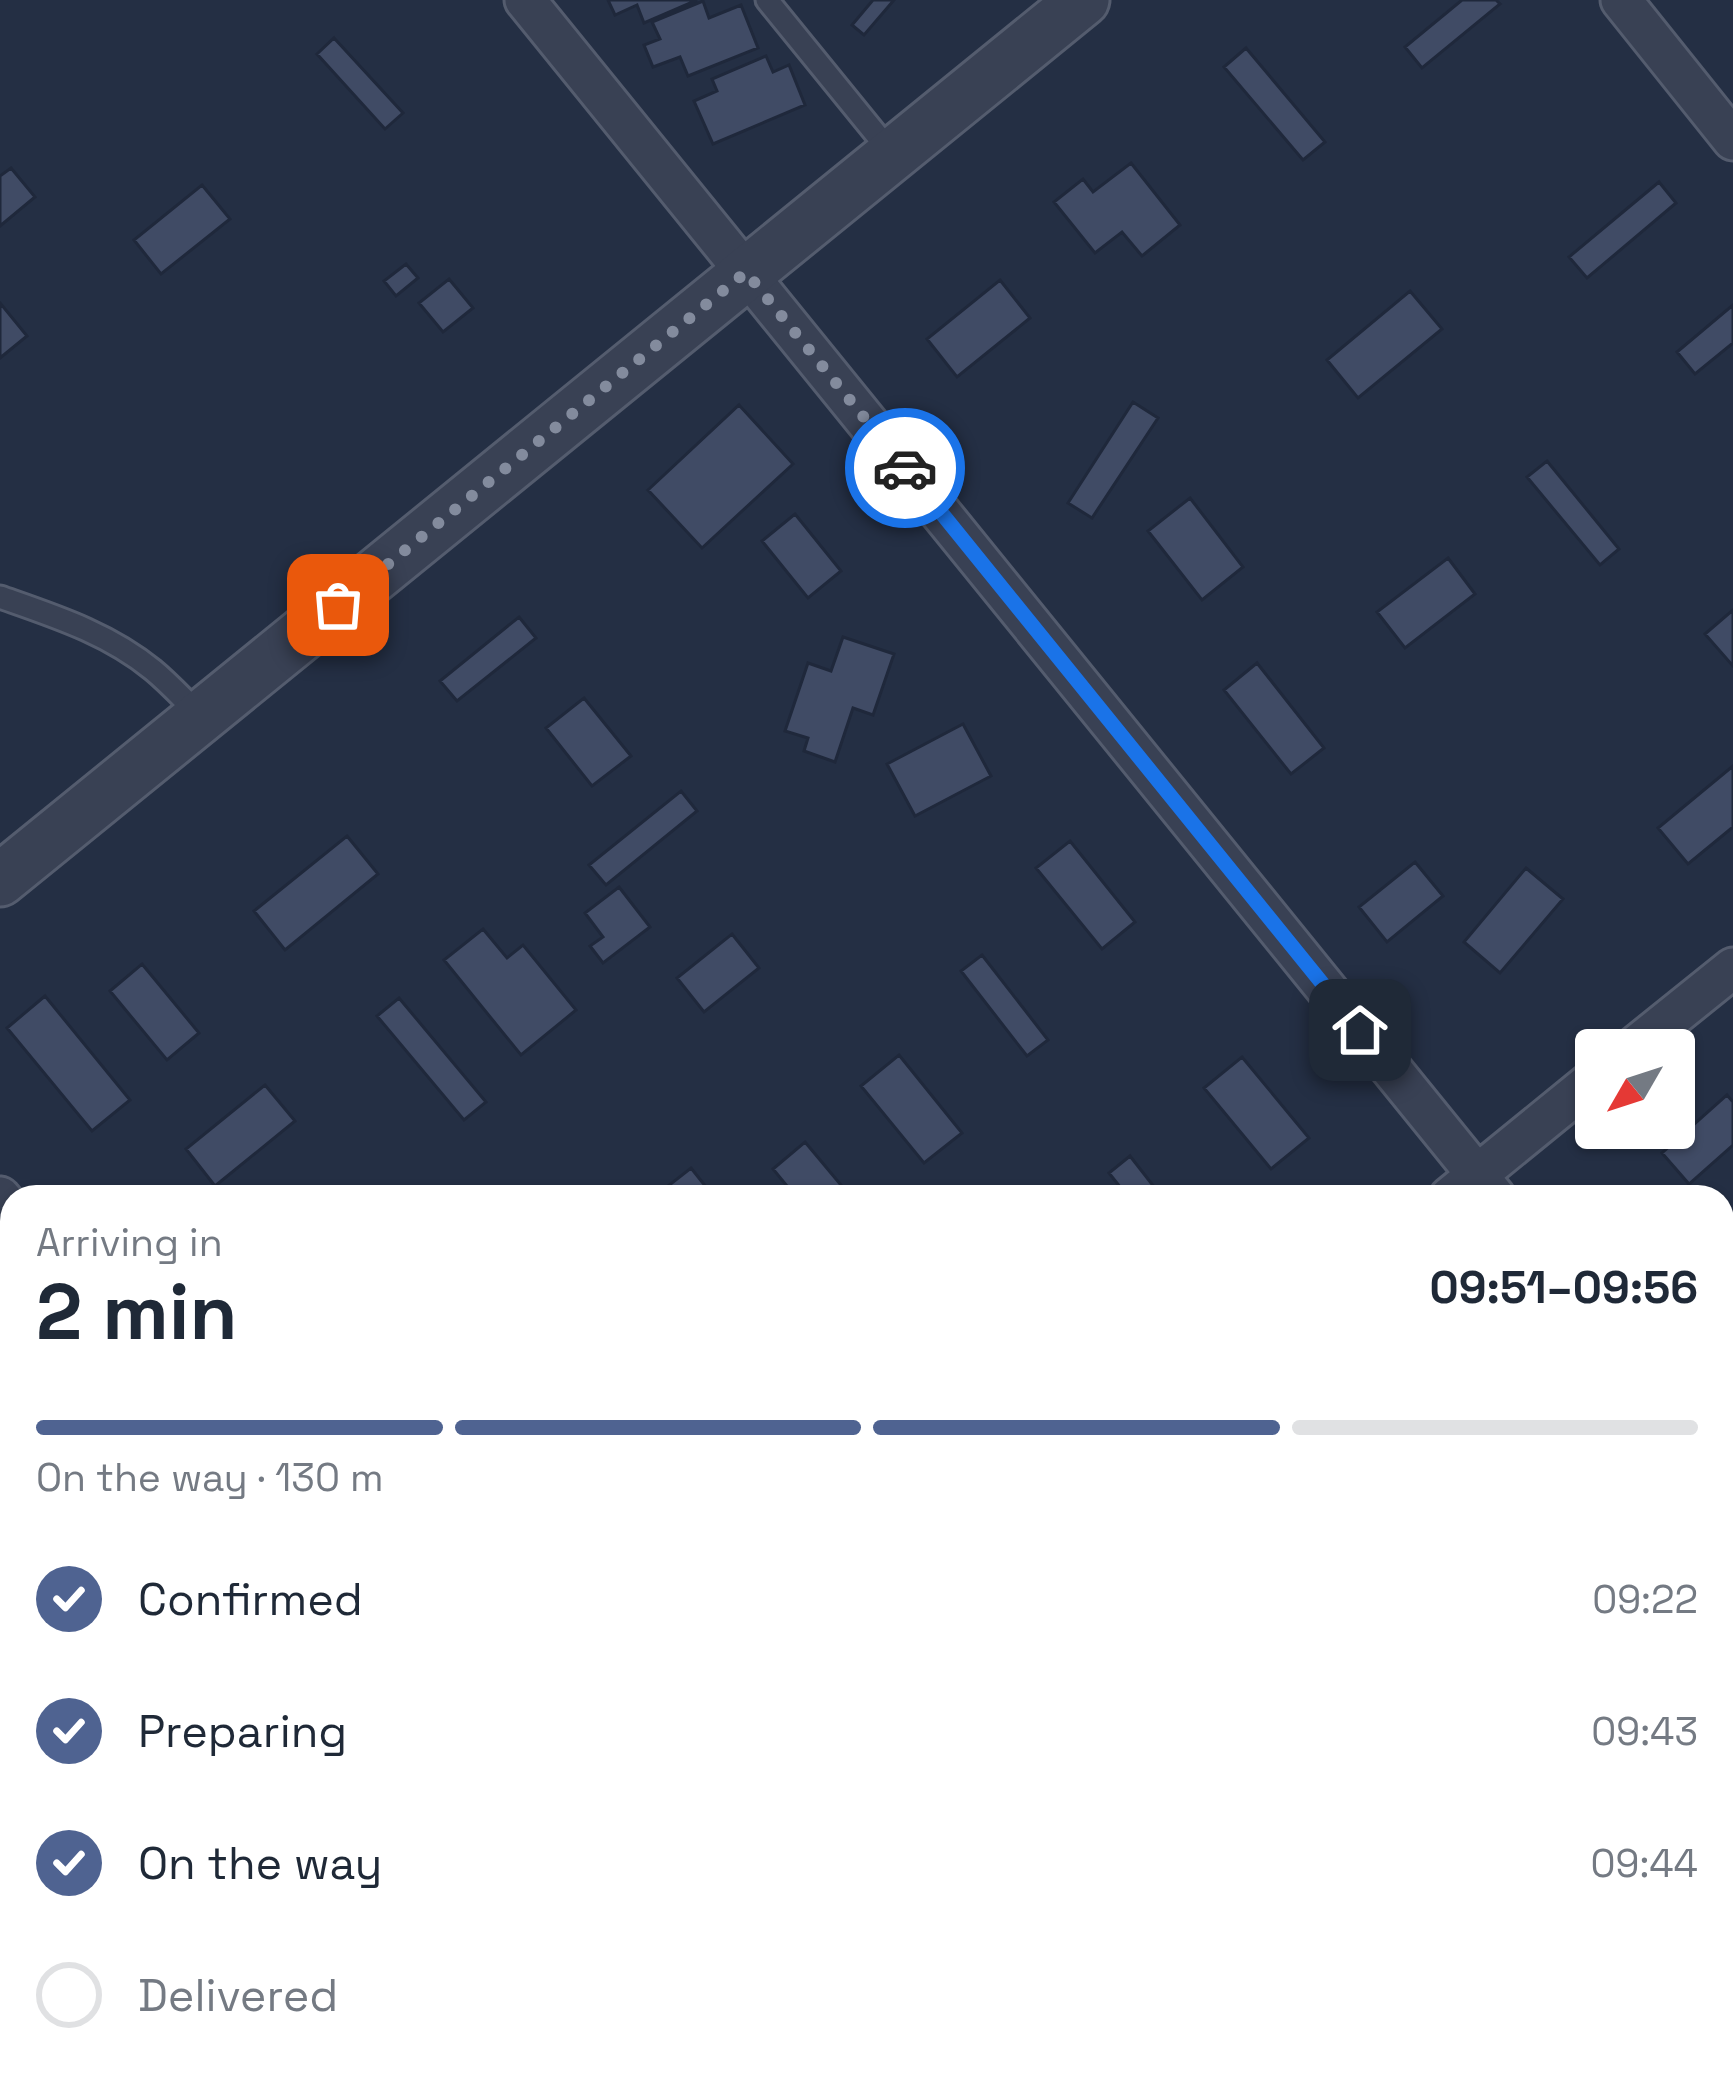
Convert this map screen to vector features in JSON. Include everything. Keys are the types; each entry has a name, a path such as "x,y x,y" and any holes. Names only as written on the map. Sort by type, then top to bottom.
{"street":[{"path":"525,0 1470,1185"},
{"path":"0,880 1083,0"},
{"path":"1621,0 1733,140"},
{"path":"1657,1029 1733,968"},
{"path":"1479,1185 1575,1097"}],"lane":[{"path":"766,0 893,155"},
{"path":"0,597 76,623 124,650 202,716"}],"building":[{"path":"608,0 697,0 644,23 637,5 615,15"},
{"path":"873,0 894,0 864,35 852,25"},
{"path":"1462,0 1500,4 1422,68 1405,47"},
{"path":"703,1 709,18 741,5 758,48 688,76 680,57 653,67 644,45 660,39 652,22"},
{"path":"334,38 403,113 385,129 317,54"},
{"path":"1246,48 1325,142 1303,160 1224,67"},
{"path":"766,56 773,72 789,65 805,105 713,144 694,101 717,91 712,79"},
{"path":"1131,163 1180,225 1142,256 1122,232 1095,253 1054,202 1083,179 1093,192"},
{"path":"11,168 35,197 0,226 0,176"},
{"path":"1659,182 1676,203 1587,278 1569,257"},
{"path":"202,185 230,219 161,274 134,240"},
{"path":"406,264 418,278 396,296 384,281"},
{"path":"449,279 473,308 443,332 419,303"},
{"path":"1000,280 1030,318 957,377 927,339"},
{"path":"1410,291 1442,329 1358,398 1327,360"},
{"path":"0,303 27,336 0,358"},
{"path":"1733,305 1733,343 1695,374 1677,352"},
{"path":"1133,402 1158,418 1092,518 1068,503"},
{"path":"739,405 793,464 702,548 648,490"},
{"path":"1547,461 1619,549 1600,565 1527,477"},
{"path":"1190,498 1243,567 1202,600 1148,531"},
{"path":"795,514 841,571 808,598 762,541"},
{"path":"1448,558 1475,594 1405,648 1377,612"},
{"path":"1733,610 1733,666 1705,634"},
{"path":"519,617 536,638 457,701 440,681"},
{"path":"843,637 894,654 873,715 853,708 835,762 804,751 808,738 785,731 808,663 831,671"},
{"path":"1257,663 1324,748 1291,774 1224,690"},
{"path":"584,698 631,756 592,786 546,728"},
{"path":"963,724 991,776 915,816 887,764"},
{"path":"1733,766 1733,827 1688,864 1658,828"},
{"path":"681,791 697,811 606,885 589,865"},
{"path":"347,836 378,874 285,950 254,911"},
{"path":"1070,841 1135,922 1102,949 1036,868"},
{"path":"1415,862 1443,896 1387,942 1359,907"},
{"path":"1526,868 1563,899 1500,973 1464,942"},
{"path":"619,887 650,927 603,963 590,946 603,937 585,913"},
{"path":"483,929 507,958 523,945 576,1010 521,1055 444,960"},
{"path":"732,934 759,968 704,1012 677,978"},
{"path":"982,955 1048,1040 1027,1056 961,971"},
{"path":"142,964 199,1033 167,1060 110,991"},
{"path":"45,996 130,1100 92,1131 7,1028"},
{"path":"399,998 486,1102 464,1120 377,1016"},
{"path":"899,1055 962,1133 924,1163 861,1086"},
{"path":"1242,1057 1309,1138 1271,1169 1204,1088"},
{"path":"265,1085 295,1121 216,1185 186,1149"},
{"path":"1727,1095 1733,1102 1733,1145 1689,1184 1662,1153 1695,1149 1695,1124"},
{"path":"805,1142 841,1185 786,1185 773,1169"},
{"path":"1130,1156 1153,1185 1118,1185 1109,1173"},
{"path":"691,1168 704,1185 669,1185"}],"way so far":[{"path":"338,605 746,272 905,468"}],"route":[{"path":"905,468 1360,1030"}]}
